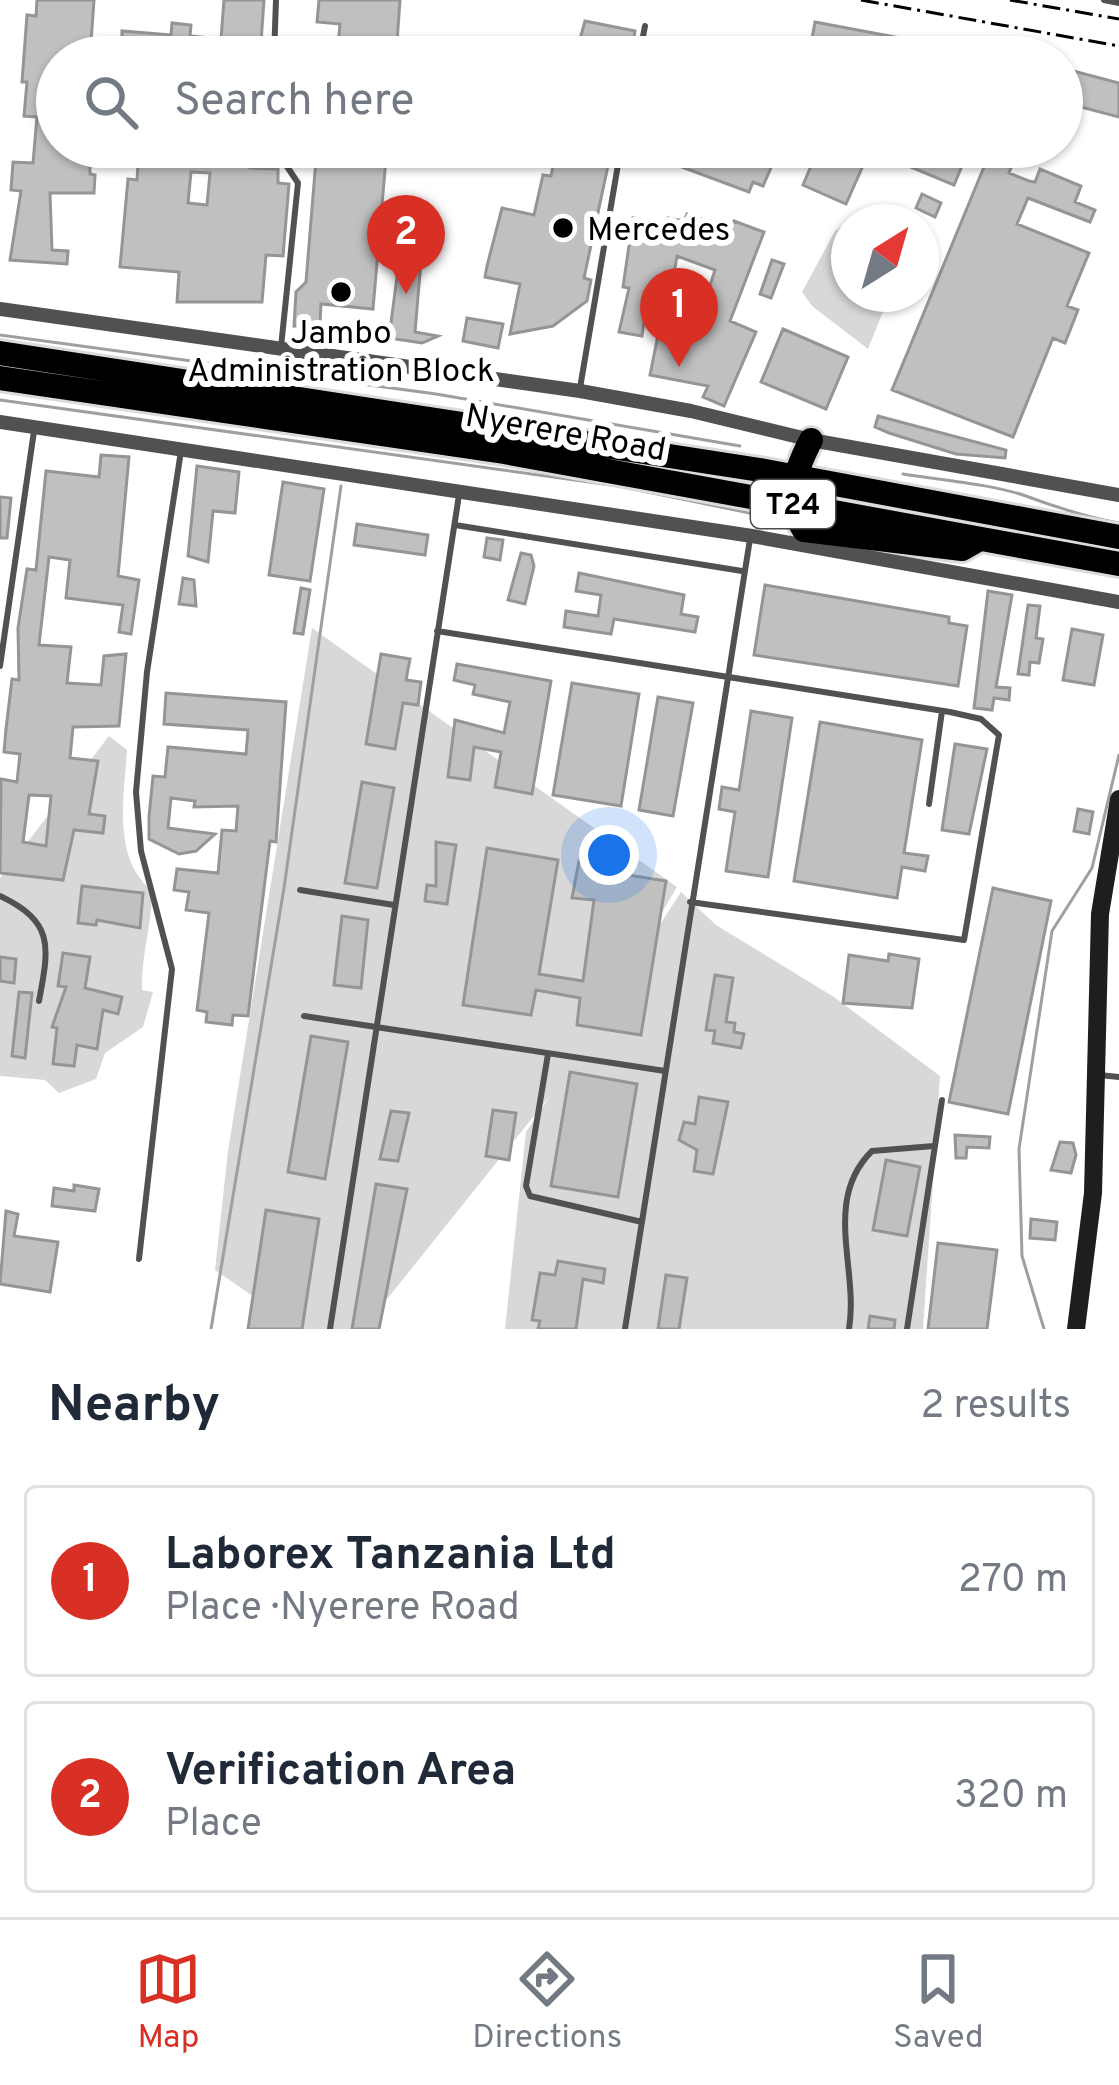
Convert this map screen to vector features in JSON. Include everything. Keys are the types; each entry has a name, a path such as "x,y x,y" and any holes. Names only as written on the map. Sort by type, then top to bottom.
{"highway":[{"name":"Nyerere Road","path":"0,353 796,476 1119,537"},
{"name":"Nyerere Road","path":"0,378 466,446 1119,564"},
{"path":"792,503 796,476 811,440"}],"street":[{"path":"0,309 580,392 811,440 1119,495"},
{"path":"0,422 751,536 1119,602"},
{"path":"1076,1329 1094,1193 1100,914 1119,799"}],"lane":[{"path":"275,36 276,0"},
{"path":"1104,0 1119,3"},
{"path":"643,36 645,26"},
{"path":"281,347 298,182 288,168"},
{"path":"580,392 618,168"},
{"path":"0,665 35,428"},
{"path":"140,1259 172,969 141,851 136,792 147,672 181,451"},
{"path":"329,1329 459,495"},
{"path":"454,525 742,571"},
{"path":"625,1329 751,536"},
{"path":"437,631 981,718 998,735 964,940 690,902"},
{"path":"929,804 942,711"},
{"path":"300,890 394,905"},
{"path":"0,896 38,920 45,938 39,1001"},
{"path":"304,1016 665,1071"},
{"path":"548,1053 526,1186 530,1196 642,1222"},
{"path":"1096,1075 1119,1077"},
{"path":"907,1329 942,1100"},
{"path":"849,1329 852,1294 844,1218 856,1169 872,1151 934,1146"}],"shaded area":[{"path":"831,238 831,312 883,312 868,349 812,306 802,292"},
{"path":"312,628 677,887 601,1015 681,892 716,925 834,997 940,1076 923,1329 505,1329 526,1132 550,1096 363,1329 301,1329 215,1270 228,1151"},
{"path":"109,736 127,750 126,844 139,877 152,891 142,990 153,992 143,1027 105,1053 96,1079 59,1093 45,1080 0,1076 0,878"}],"building":[{"path":"37,0 94,0 91,36 36,36 36,117 24,116 27,82 22,82 27,15 36,16"},
{"path":"224,0 264,0 261,36 221,36"},
{"path":"319,0 400,0 397,36 339,36 340,24 317,22"},
{"path":"585,21 635,31 634,36 581,36"},
{"path":"815,22 890,36 812,36"},
{"path":"172,23 191,25 190,36 122,36 122,31 171,35"},
{"path":"1083,74 1119,83 1119,117 1083,108"},
{"path":"36,128 36,168 90,168 95,175 94,193 50,193 52,250 68,251 67,264 10,260 21,191 11,190 13,162 33,163"},
{"path":"138,168 278,169 278,183 289,184 283,256 266,255 262,302 177,302 179,272 120,267 128,179 137,180","holes":["191,172 210,173 207,205 188,203"]},
{"path":"315,168 385,168 373,309 321,304 320,324 294,326 296,292 306,282"},
{"name":"Mercedes","path":"553,168 608,168 584,278 591,280 587,301 553,326 510,334 520,284 485,277 502,208 534,215 543,175 551,176"},
{"path":"684,168 771,168 763,186 753,182 749,192"},
{"path":"810,168 862,168 846,204 803,185"},
{"path":"913,168 961,168 954,185"},
{"path":"984,168 1011,168 1009,173 1035,182 1040,169 1081,186 1075,202 1095,210 1090,222 1028,198 1017,224 1089,253 1067,306 1078,310 1065,343 1053,338 1013,437 892,390 924,312 939,312 939,276"},
{"path":"922,194 941,203 939,208 939,204 918,204"},
{"path":"406,208 425,214 415,332 438,336 422,343 389,338"},
{"path":"687,214 731,230 734,221 764,232 730,321 756,332 724,406 703,397 708,386 650,375 658,335 692,341 715,270 677,256 669,304 647,301 642,336 619,332 629,288 623,287 633,218 667,223 668,218 684,221"},
{"path":"772,260 784,264 771,298 760,294"},
{"path":"467,318 503,324 498,348 463,341"},
{"path":"783,329 848,357 826,409 761,382"},
{"path":"878,416 1006,450 1005,458 956,454 889,433 875,427"},
{"path":"101,455 129,457 118,576 139,580 131,634 119,632 123,605 66,598 70,560 49,557 39,645 71,647 67,683 101,685 104,656 126,654 119,726 73,727 70,758 98,761 89,814 105,816 103,833 74,830 63,880 0,873 1,779 17,782 20,754 4,752 6,729 12,679 19,680 18,628 27,569 36,570 46,471 99,477","holes":["29,795 51,796 46,846 23,842"]},
{"path":"197,466 239,472 235,513 213,511 208,562 188,556"},
{"path":"283,482 324,489 310,581 269,575"},
{"path":"0,497 11,498 7,538 0,538"},
{"path":"357,524 428,535 425,555 354,545"},
{"path":"487,538 503,540 500,560 484,557"},
{"path":"521,553 531,555 534,566 525,604 508,600"},
{"path":"579,573 684,595 681,614 698,617 695,632 614,619 611,634 564,627 566,611 598,616 601,595 576,591"},
{"path":"183,578 194,580 196,606 179,604"},
{"path":"765,585 949,617 949,623 967,626 958,686 754,655"},
{"path":"301,588 310,590 303,634 294,633"},
{"path":"988,591 1012,595 996,687 1010,688 1009,700 994,698 992,710 974,708"},
{"path":"1028,605 1040,606 1036,638 1043,639 1039,663 1030,662 1029,675 1018,674"},
{"path":"1072,629 1103,635 1094,685 1063,680"},
{"path":"381,654 410,659 406,680 421,682 418,705 403,703 395,749 366,744"},
{"path":"457,664 551,681 532,794 495,787 501,752 474,747 470,780 448,777 455,720 504,733 510,702 473,694 475,685 454,680"},
{"path":"572,683 639,694 621,806 553,795"},
{"path":"166,693 286,702 276,842 270,841 248,1016 233,1015 232,1025 206,1022 207,1012 197,1010 209,913 186,910 189,892 174,890 177,869 218,873 222,830 236,831 238,806 194,807 195,801 171,798 168,828 215,834 196,851 179,854 149,839 149,817 153,776 165,777 168,747 246,754 248,730 164,724"},
{"path":"658,697 693,703 673,816 639,810"},
{"path":"751,711 792,718 768,877 726,871 735,812 719,809 722,787 739,790"},
{"path":"820,722 922,740 904,853 928,856 925,871 902,867 897,898 794,881"},
{"path":"955,744 987,749 969,834 942,830"},
{"path":"362,782 394,788 377,888 345,883"},
{"path":"1078,809 1093,812 1089,834 1074,831"},
{"path":"436,842 456,845 447,904 425,901 427,885 436,886"},
{"path":"487,848 558,860 539,974 583,981 594,900 572,898 579,861 591,864 590,869 666,881 641,1035 577,1025 580,998 536,990 531,1015 463,1005"},
{"path":"82,886 143,893 140,928 97,920 96,925 78,923"},
{"path":"993,888 1051,901 1008,1114 949,1102"},
{"path":"342,916 368,920 361,988 334,985"},
{"path":"63,953 90,957 85,988 122,997 118,1014 103,1010 97,1049 77,1045 74,1066 53,1064 57,1028 52,1027 66,987 58,986"},
{"path":"889,954 919,959 912,1008 843,1003 849,955 888,961"},
{"path":"0,957 16,959 14,983 0,981"},
{"path":"715,975 733,978 726,1022 735,1023 734,1032 744,1034 741,1048 713,1043 715,1031 706,1030"},
{"path":"19,992 32,993 25,1058 12,1056"},
{"path":"311,1036 348,1042 325,1179 288,1172"},
{"path":"570,1072 637,1084 618,1197 551,1186"},
{"path":"699,1097 728,1102 713,1174 694,1171 697,1150 679,1140 684,1122 695,1124"},
{"path":"493,1110 516,1113 509,1160 486,1156"},
{"path":"391,1111 409,1113 398,1161 380,1159"},
{"path":"955,1135 990,1137 989,1148 967,1147 966,1158 956,1158"},
{"path":"1060,1142 1073,1143 1076,1155 1071,1173 1051,1170"},
{"path":"886,1160 920,1167 907,1236 873,1230"},
{"path":"376,1184 407,1189 379,1329 352,1329"},
{"path":"74,1185 99,1189 95,1211 52,1206 54,1188 74,1191"},
{"path":"266,1210 319,1219 302,1329 248,1329"},
{"path":"6,1211 18,1214 14,1236 58,1242 50,1292 0,1284"},
{"path":"1031,1219 1057,1222 1055,1240 1030,1238"},
{"path":"938,1243 997,1250 987,1329 928,1329"},
{"path":"558,1261 605,1269 603,1283 583,1279 576,1329 538,1329 540,1321 532,1320 540,1273 555,1275"},
{"path":"666,1275 687,1278 679,1329 658,1329"},
{"path":"870,1316 895,1320 894,1329 868,1329"}],"waterway":[{"path":"0,335 436,394 740,446"},
{"path":"0,400 618,486 784,520"},
{"path":"903,474 997,488 1119,523"},
{"path":"211,1329 284,888 341,486"},
{"path":"1044,1329 1022,1256 1019,1149 1052,931 1092,868 1119,755"}],"railway":[{"path":"861,0 1063,36"},
{"path":"1010,0 1119,19"},
{"path":"1083,40 1119,46"}],"place":[{"name":"Mercedes","path":"563,228"},
{"name":"Jambo Administration Block","path":"341,292"},
{"name":"Verification Area","path":"406,294"},
{"name":"Laborex Tanzania Ltd","path":"679,367"}]}
